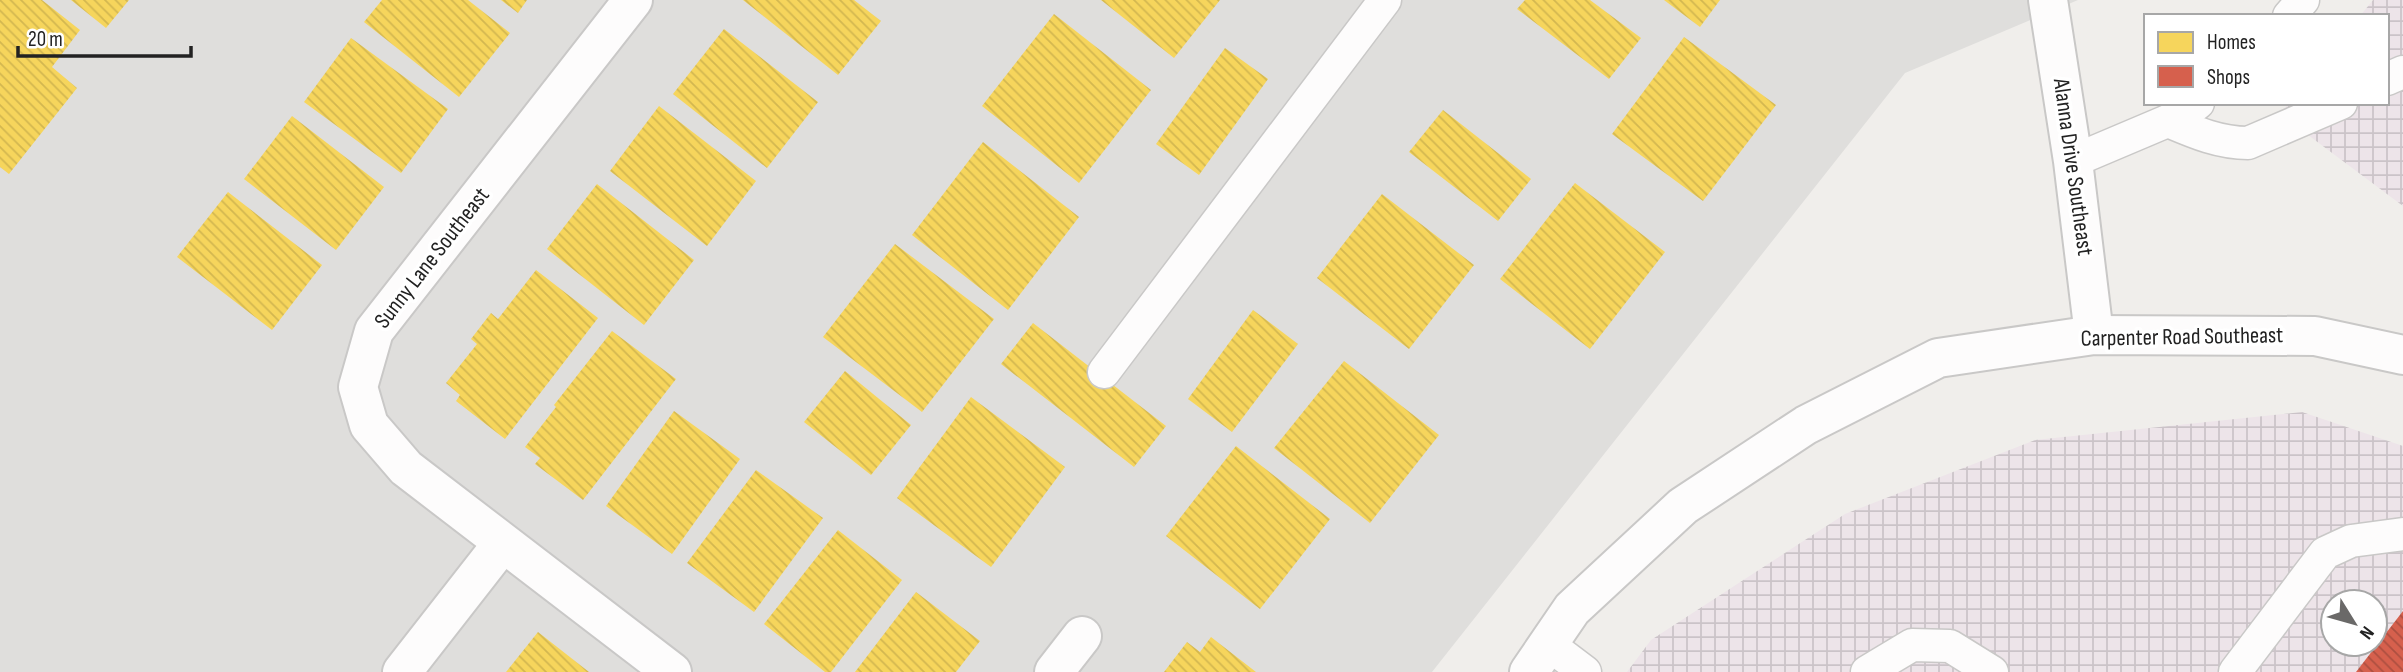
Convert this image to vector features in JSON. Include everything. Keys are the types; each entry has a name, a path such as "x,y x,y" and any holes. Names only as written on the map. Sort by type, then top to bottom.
{"street":[{"name":"Sunny Lane Southeast","path":"633,0 374,331 358,387 369,425 406,468 672,672"},
{"name":"Alanna Drive Southeast","path":"2049,0 2073,161 2094,335"},
{"name":"Carpenter Road Southeast","path":"1538,658 1572,609 1683,506 1805,425 1938,358 2094,335 2315,336 2403,355"},
{"path":"402,672 502,544"},
{"path":"1054,672 1082,636"}],"lane":[{"path":"1104,372 1385,0"},
{"path":"2291,14 2304,0"},
{"path":"2073,161 2185,114 2196,105"},
{"path":"2168,121 2210,138 2231,143 2248,143 2336,105"},
{"path":"2235,672 2325,553 2351,541 2403,534"},
{"path":"1867,672 1912,645 1950,646 1992,672"},
{"path":"1538,658 1585,672"}],"shaded area":[{"path":"0,0 2078,0 1905,73 1432,672 0,672"},
{"path":"2373,0 2403,0 2403,206 2280,114 2287,105 2389,105 2389,14 2362,14"},
{"path":"2302,412 2403,446 2403,672 1627,672 1651,640 1845,514 2035,440"}],"building: Homes":[{"path":"0,0 42,0 80,30 52,67 77,88 9,174 0,167"},
{"path":"71,0 129,0 106,28"},
{"path":"382,0 468,0 510,33 459,97 364,22"},
{"path":"501,0 527,0 518,13"},
{"path":"743,0 854,0 881,21 838,75"},
{"path":"1101,0 1220,0 1174,58"},
{"path":"1525,0 1590,0 1641,38 1609,79 1517,9"},
{"path":"1664,0 1720,0 1700,27"},
{"path":"1054,14 1151,90 1079,183 982,106"},
{"path":"724,29 818,102 767,168 673,94"},
{"path":"1684,37 1776,105 1703,201 1612,134"},
{"path":"351,38 448,109 401,173 304,102"},
{"path":"1225,48 1268,79 1199,175 1156,144"},
{"path":"659,106 756,181 707,246 610,171"},
{"path":"1443,110 1531,179 1498,221 1409,152"},
{"path":"292,116 384,187 336,250 244,179"},
{"path":"983,142 1079,217 1008,310 912,235"},
{"path":"1575,183 1665,252 1590,349 1500,279"},
{"path":"597,184 694,260 644,325 547,249"},
{"path":"228,192 322,265 272,330 177,257"},
{"path":"1382,194 1474,265 1409,349 1317,278"},
{"path":"895,244 994,319 922,412 823,337"},
{"path":"536,270 598,318 505,439 456,401 460,395 446,383 477,344 471,339 491,313 498,319"},
{"path":"1253,310 1298,344 1232,432 1188,399"},
{"path":"1033,323 1166,426 1134,467 1001,364"},
{"path":"612,331 676,379 583,500 535,464 540,458 525,447"},
{"path":"1344,361 1439,435 1370,523 1274,448"},
{"path":"845,371 911,425 871,475 804,422"},
{"path":"971,397 1065,467 991,567 897,498"},
{"path":"674,411 740,459 672,554 606,506"},
{"path":"1236,446 1330,519 1260,609 1166,536"},
{"path":"756,470 823,518 754,612 687,563"},
{"path":"838,530 902,580 831,672 825,672 764,624"},
{"path":"916,592 980,641 956,672 855,672"},
{"path":"538,632 589,672 506,672"},
{"path":"1211,637 1256,672 1164,672 1187,642 1200,652"}],"building: Shops":[{"path":"2403,611 2403,672 2356,672 2367,658 2389,658 2389,629"}]}
